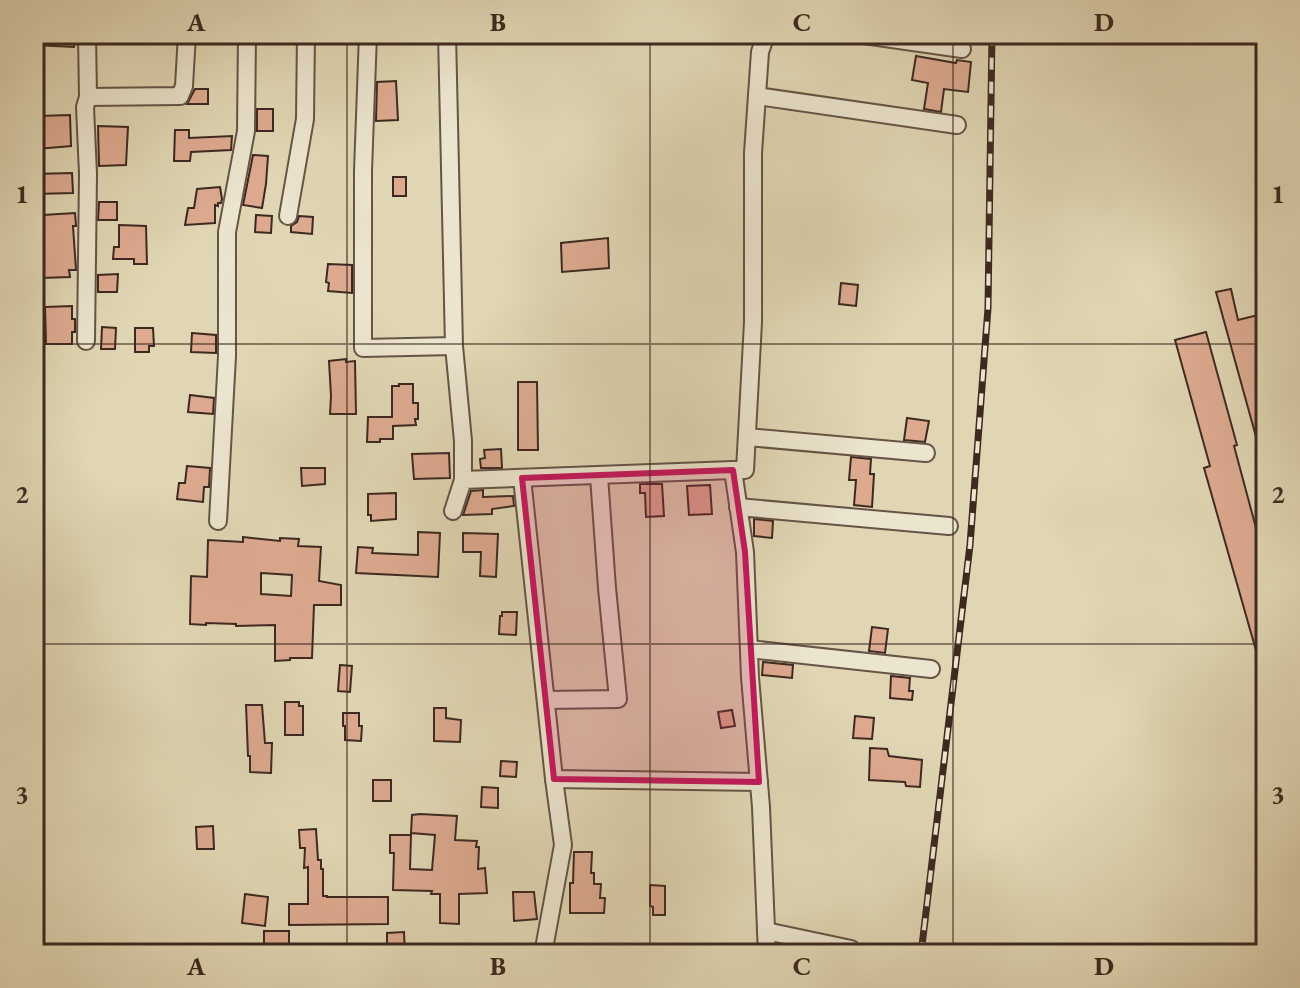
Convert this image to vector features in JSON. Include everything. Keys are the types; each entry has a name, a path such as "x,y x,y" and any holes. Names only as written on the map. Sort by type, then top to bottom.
{"street":[{"path":"86,341 87,34"},
{"path":"88,97 180,96 184,86 187,34"},
{"path":"218,521 227,356 227,232 246,131 247,34"},
{"path":"288,216 305,119 306,34"},
{"path":"368,34 363,171 363,348 454,346"},
{"path":"447,34 454,346 463,441 463,480 453,511"},
{"path":"463,480 745,470 753,322 753,153 760,52 766,34"},
{"path":"857,34 962,49"},
{"path":"757,96 957,125"},
{"path":"747,437 926,453"},
{"path":"733,470 745,552 767,954"},
{"path":"546,700 618,699 599,476"},
{"path":"522,478 563,845 543,954"},
{"path":"738,507 949,526"},
{"path":"749,649 931,669"},
{"path":"554,779 759,782"},
{"path":"766,931 851,949 850,954"}],"highlighted area":[{"path":"733,470 745,552 759,782 554,779 522,478"}],"building":[{"path":"34,34 74,34 74,47 34,45"},
{"path":"916,56 956,63 957,60 971,62 968,92 944,89 941,112 924,109 928,83 912,80"},
{"path":"396,81 398,120 376,121 377,82"},
{"path":"195,89 208,89 208,104 187,104"},
{"path":"257,109 273,109 273,131 257,131"},
{"path":"70,115 71,146 37,149 38,116"},
{"path":"98,126 128,127 126,165 99,166"},
{"path":"175,130 189,130 189,138 232,136 231,150 191,152 190,161 174,161"},
{"path":"253,155 268,156 262,208 243,205"},
{"path":"72,173 73,193 34,194 34,174"},
{"path":"393,177 406,177 406,196 393,196"},
{"path":"220,187 222,199 218,206 215,205 215,223 185,225 188,208 194,208 197,189"},
{"path":"99,202 117,202 117,220 98,220"},
{"path":"75,213 76,270 69,270 70,277 40,278 40,273 34,273 34,237 44,236 43,215"},
{"path":"256,215 272,216 271,233 255,232"},
{"path":"299,216 313,217 312,234 291,232 291,226"},
{"path":"119,225 146,226 147,264 134,264 134,259 113,259 114,247 119,247"},
{"path":"608,238 609,268 562,272 561,243"},
{"path":"328,264 352,265 352,293 328,291"},
{"path":"118,274 117,292 98,292 98,275"},
{"path":"841,283 858,285 856,306 839,304"},
{"path":"1231,289 1238,320 1258,315 1266,343 1266,461 1263,462 1216,292"},
{"path":"72,306 75,332 72,332 72,344 46,344 45,307"},
{"path":"102,327 116,328 115,349 101,349"},
{"path":"135,328 153,328 154,346 149,346 149,352 135,352"},
{"path":"1206,332 1266,565 1266,675 1263,675 1204,468 1210,466 1175,340"},
{"path":"192,333 216,335 216,353 191,352"},
{"path":"346,359 346,362 355,361 356,414 330,414 329,361"},
{"path":"518,382 537,382 538,450 518,450"},
{"path":"413,384 413,403 418,403 416,425 393,426 393,439 367,442 368,417 392,417 392,386"},
{"path":"190,395 214,398 213,414 188,412"},
{"path":"907,418 929,421 925,442 904,440"},
{"path":"501,449 502,468 481,468 480,459 485,458 484,450"},
{"path":"449,453 450,478 414,479 412,454"},
{"path":"851,457 871,459 870,474 874,474 872,507 854,505 856,480 849,480"},
{"path":"187,466 210,468 209,487 204,487 203,502 177,499 179,483 185,483"},
{"path":"301,468 325,468 325,484 302,486"},
{"path":"640,484 662,484 664,516 646,517 645,493 640,493"},
{"path":"710,485 712,514 689,515 687,486"},
{"path":"483,490 483,497 513,496 514,506 492,509 492,514 463,515 471,491"},
{"path":"396,493 396,519 371,521 368,494"},
{"path":"754,519 773,521 772,538 754,536"},
{"path":"418,532 440,533 438,577 356,573 358,547 373,548 372,553 418,555"},
{"path":"463,533 498,534 496,577 480,576 481,552 463,552"},
{"path":"243,537 280,541 280,538 299,539 298,546 321,547 319,581 341,585 341,605 314,605 312,658 275,661 275,625 190,624 191,576 207,577 208,540 243,542","holes":["261,573 292,575 291,596 261,594"]},
{"path":"502,612 517,612 516,635 499,634"},
{"path":"872,627 888,629 885,653 869,651"},
{"path":"763,662 793,665 792,678 762,675"},
{"path":"340,665 352,666 350,692 338,691"},
{"path":"891,676 910,678 912,700 890,698"},
{"path":"285,702 299,702 299,706 303,706 303,735 285,735"},
{"path":"246,705 262,705 265,743 272,743 271,773 250,772"},
{"path":"434,708 446,708 446,718 461,720 460,742 434,741"},
{"path":"732,710 735,726 721,728 718,712"},
{"path":"343,713 359,713 361,741 345,740"},
{"path":"855,716 874,718 872,739 853,738"},
{"path":"870,748 887,749 889,756 922,760 920,787 906,786 905,782 869,780"},
{"path":"501,761 517,762 516,777 500,776"},
{"path":"373,780 391,780 391,801 373,801"},
{"path":"482,787 498,788 498,808 481,807"},
{"path":"412,815 457,816 455,840 477,841 478,869 485,868 487,893 459,894 459,924 440,923 440,894 393,890 394,853 390,853 390,835 411,835 410,869 432,870 435,835 411,833"},
{"path":"213,826 214,849 197,849 196,827"},
{"path":"316,829 318,860 321,860 323,869 323,896 388,897 388,924 289,925 289,904 308,904 308,867 304,868 305,848 300,848 299,830"},
{"path":"574,852 592,852 591,873 594,873 594,884 601,884 600,898 605,898 604,913 570,913"},
{"path":"650,885 665,886 665,915 653,915"},
{"path":"513,892 534,892 537,919 514,921"},
{"path":"245,894 268,897 265,926 242,923"},
{"path":"264,931 289,931 289,954 264,954"},
{"path":"404,932 405,954 387,954 387,933"}],"railway":[{"path":"921,954 970,545 988,308 992,34"}]}
